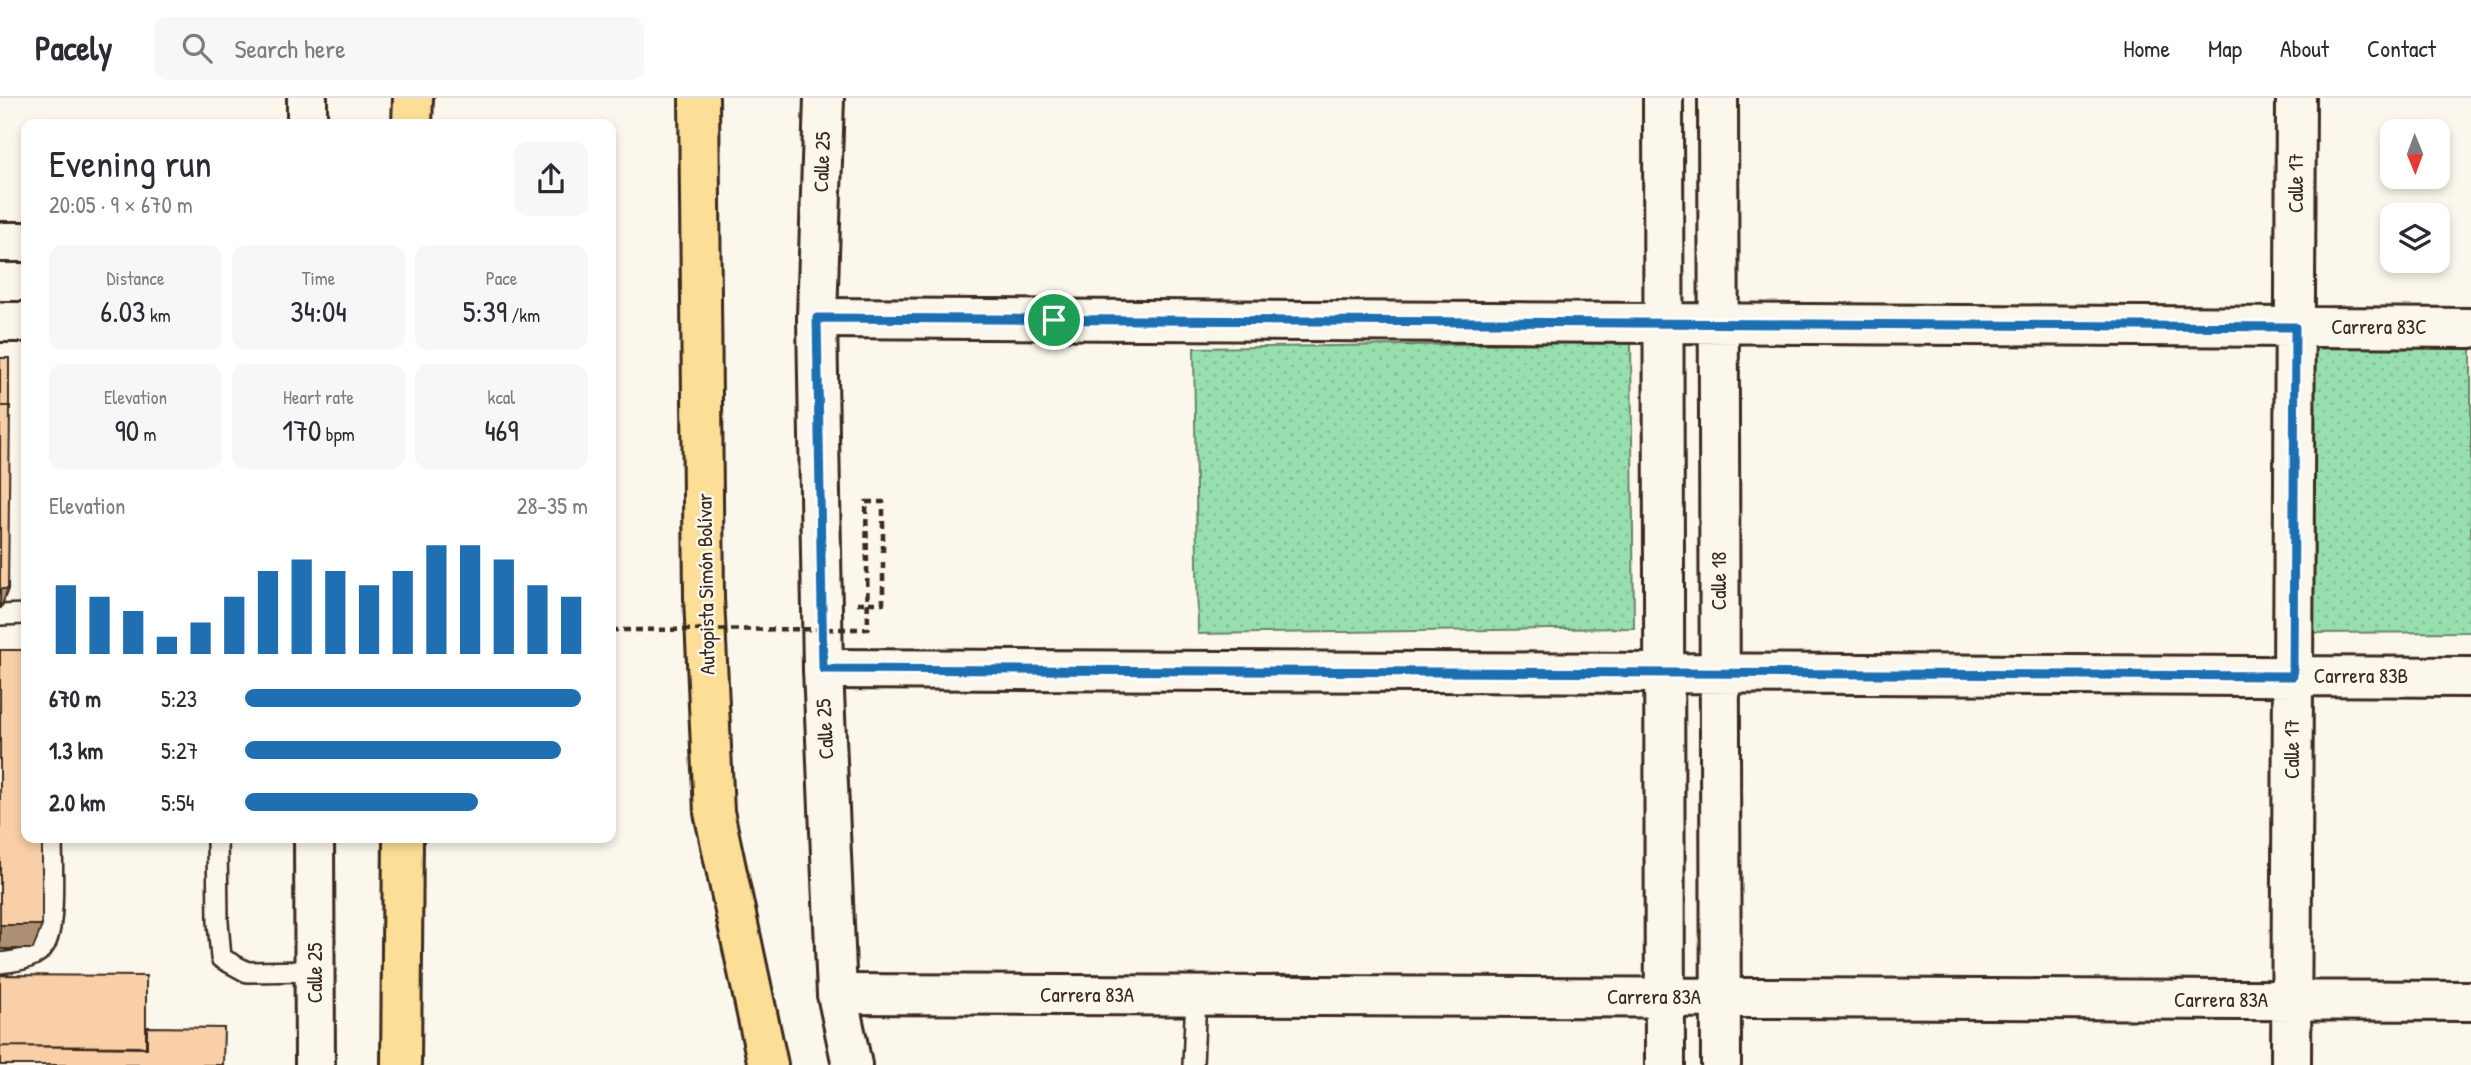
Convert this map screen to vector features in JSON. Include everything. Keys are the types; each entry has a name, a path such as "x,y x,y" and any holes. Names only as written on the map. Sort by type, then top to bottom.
{"highway":[{"path":"412,98 412,119"},
{"name":"Autopista Simón Bolívar","path":"699,98 704,598 714,812 768,1065"},
{"path":"401,1065 403,843"}],"street":[{"path":"307,98 307,119"},
{"name":"Calle 25","path":"824,98 817,318 823,669 837,994 852,1065"},
{"path":"1663,98 1665,1065"},
{"name":"Calle 18","path":"1718,98 1721,1065"},
{"name":"Calle 17","path":"2291,1065 2296,98"},
{"path":"0,242 21,242"},
{"name":"Carrera 83C","path":"817,318 2471,328"},
{"path":"0,322 21,322"},
{"name":"Carrera 83B","path":"823,669 2471,677"},
{"name":"Calle 25","path":"314,843 315,1065"},
{"name":"Carrera 83A","path":"837,994 2471,1001"}],"lane":[{"path":"0,615 21,614"},
{"path":"0,963 32,956 45,945 51,918 52,843"},
{"path":"217,843 221,958 247,972 315,971"},
{"path":"1193,1065 1196,995"}],"path":[{"path":"616,629 868,629 868,603 866,502 883,502 883,603 868,603 853,603"}],"green space":[{"path":"2308,341 2471,343 2471,632 2310,633"},
{"path":"1631,342 1634,628 1198,634 1194,348"}],"building":[{"path":"0,358 9,358 9,406 0,406"},
{"path":"0,406 10,406 8,589 0,589"},
{"path":"0,650 21,650 21,843 42,843 42,925 0,925"},
{"path":"0,975 146,976 146,1047 0,1046"},
{"path":"147,1027 224,1028 223,1065 0,1065 0,1046 147,1048"}],"route":[{"path":"817,318 1054,320 2295,327 2293,676 823,669 817,318"}]}
